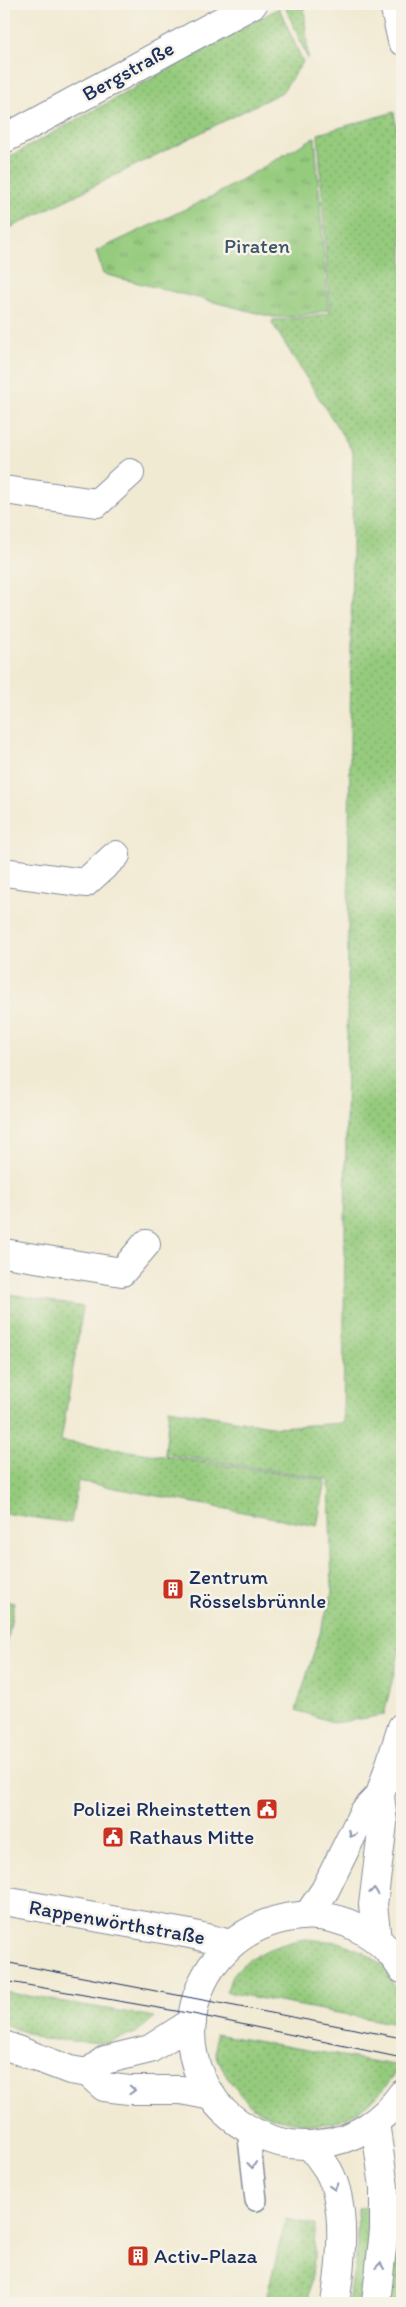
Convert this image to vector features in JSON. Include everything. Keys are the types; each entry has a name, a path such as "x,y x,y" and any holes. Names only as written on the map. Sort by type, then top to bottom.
{"main road":[{"name":"Bergstraße","path":"4,139 253,4"},
{"path":"394,4 402,41"},
{"path":"4,490 97,503 130,473"},
{"path":"4,872 85,883 116,855"},
{"path":"4,1254 122,1272 146,1244"},
{"path":"308,1915 325,1890 363,1814 380,1795 402,1727"},
{"path":"377,1940 372,1905 383,1823 380,1795"},
{"name":"Rappenwörthstraße","path":"4,1902 190,1934 230,1944"},
{"path":"401,1965 377,1940 356,1927 332,1918 308,1915 266,1922 247,1931 219,1955 202,1983 196,1998 192,2022 192,2041 196,2060 212,2096 234,2120 248,2129 278,2142 310,2145 344,2139 375,2122 390,2109 402,2094"},
{"path":"88,2073 105,2060 150,2049 192,2022"},
{"path":"4,2045 70,2070 88,2073 104,2087 115,2089 181,2090 212,2096"},
{"path":"375,2122 384,2187 384,2230 376,2303"},
{"path":"310,2145 329,2171 339,2204 340,2263 335,2303"}],"lane":[{"path":"248,2129 256,2200"}],"green space":[{"path":"284,4 304,4 308,59"},
{"path":"279,8 303,62 282,92 4,231 4,160"},
{"path":"394,112 402,165 402,1625 400,1648 384,1715 335,1723 296,1710 332,1594 329,1479 165,1454 169,1409 277,1427 343,1423 353,452 272,323 273,320 330,313 318,134"},
{"name":"Piraten","path":"315,137 328,310 294,317 273,317 103,274 96,251 215,195"},
{"path":"4,1293 83,1307 61,1441 326,1480 317,1526 78,1481 71,1523 4,1513"},
{"path":"4,1601 14,1603 4,1664"},
{"path":"304,1939 339,1942 364,1952 385,1967 401,2000 402,2025 226,1992 233,1976 248,1960 266,1950"},
{"path":"4,1992 155,2017 136,2033 105,2043 42,2039 4,2024"},
{"path":"215,2034 400,2066 388,2084 374,2099 348,2117 325,2124 291,2121 258,2111 242,2096 226,2075 219,2060 216,2053"},
{"path":"402,2192 402,2303 384,2303 396,2230 398,2194"},
{"path":"376,2204 364,2303 348,2303 356,2259 358,2209"},
{"path":"286,2219 315,2225 314,2259 308,2303 265,2303"}],"tram line":[{"path":"4,1962 402,2038"},
{"path":"4,1981 193,2014 402,2058"}],"place":[{"name":"Zentrum Rösselsbrünnle","path":"173,1589"},
{"name":"Polizei Rheinstetten","path":"267,1809"},
{"name":"Rathaus Mitte","path":"113,1837"},
{"name":"Activ-Plaza","path":"138,2256"}]}
